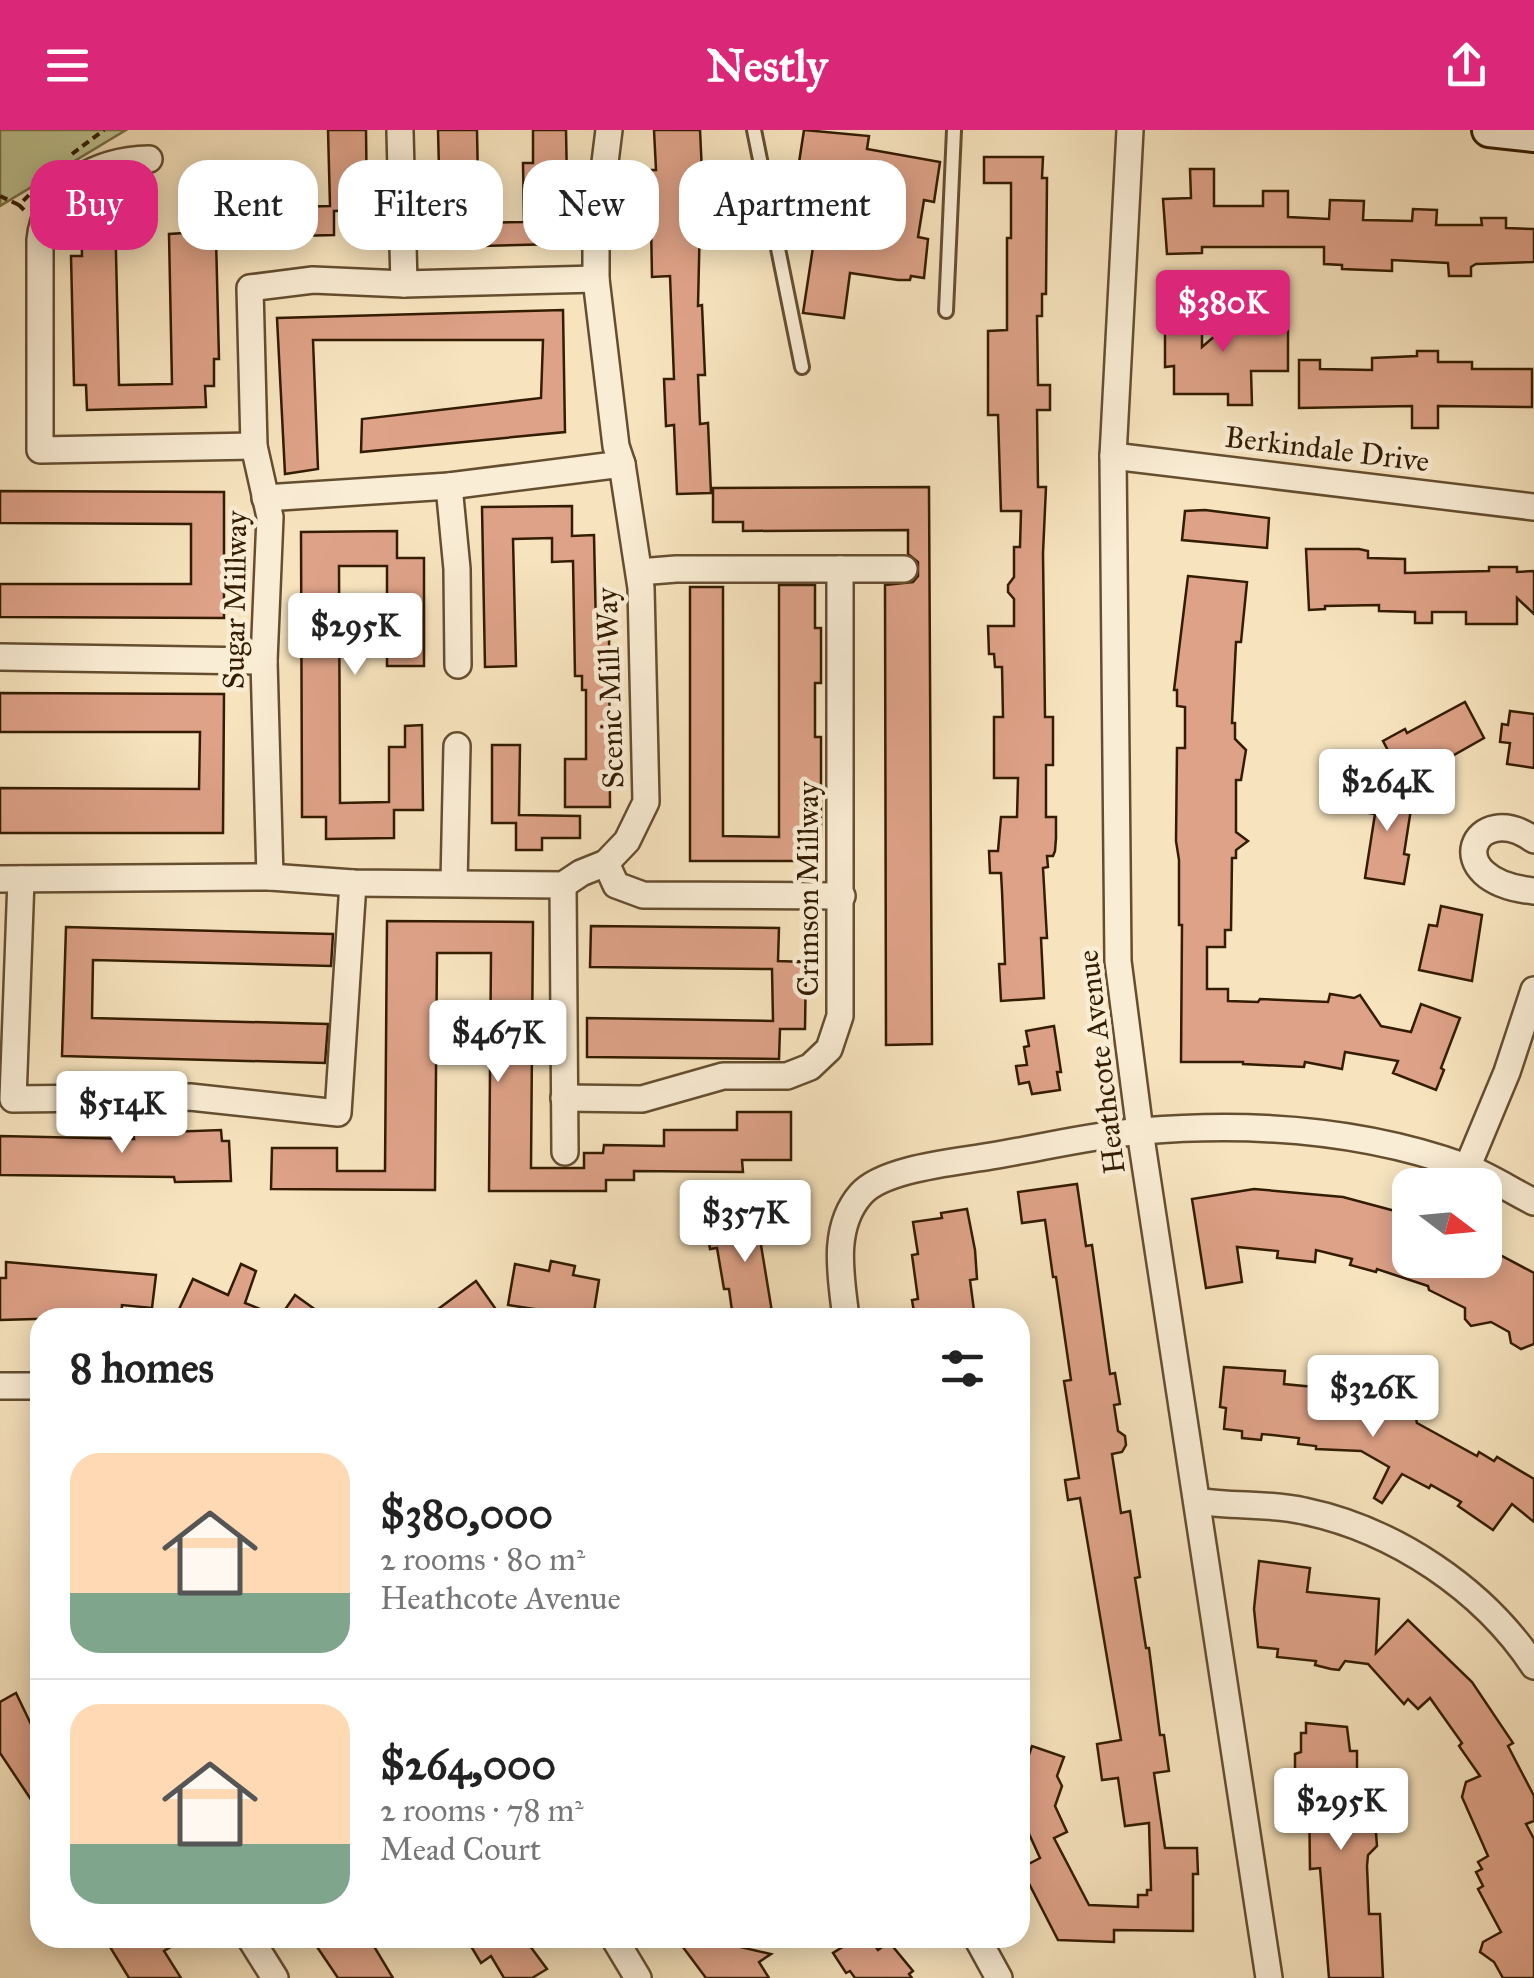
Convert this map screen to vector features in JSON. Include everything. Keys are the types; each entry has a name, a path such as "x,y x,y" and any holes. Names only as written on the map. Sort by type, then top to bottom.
{"main road":[{"path":"1489,130 1534,136"}],"street":[{"name":"Scenic Mill Way","path":"10,879 270,877 353,883 563,885 606,863 628,841 646,802 639,572 616,446 596,279 596,234 609,130"},
{"name":"Heathcote Avenue","path":"1130,130 1113,456 1118,961 1140,1131 1269,1978"},
{"path":"400,132 404,284"},
{"path":"149,159 117,163 86,174 59,194 43,220 40,450 254,446"},
{"path":"265,498 254,446 250,288 313,280 404,284 596,279"},
{"name":"Berkindale Drive","path":"1113,456 1534,507"},
{"name":"Sugar Millway","path":"270,877 264,661 270,537 265,498 450,486 622,464"},
{"path":"450,486 457,570 458,665"},
{"name":"Crimson Millway","path":"564,1098 642,1099 723,1076 787,1076 810,1067 829,1050 840,1016 840,569"},
{"path":"639,572 904,569"},
{"path":"0,657 264,661"},
{"path":"454,883 457,746"},
{"path":"1534,840 1500,826 1489,829 1478,839 1474,855 1476,869 1484,875 1499,883 1534,891"},
{"path":"606,863 616,885 643,896 842,896"},
{"path":"10,879 13,1099 190,1097 338,1114 353,883"},
{"path":"563,885 565,1152"},
{"path":"845,1308 840,1272 843,1222 864,1190 906,1170 1140,1131 1219,1128 1348,1136 1468,1168 1507,1072 1534,990"},
{"path":"1502,1186 1534,1202"},
{"path":"0,1386 30,1386"},
{"path":"1198,1501 1303,1510 1375,1533 1454,1579 1534,1666"},
{"path":"256,1948 274,1978"},
{"path":"620,1948 638,1978"},
{"path":"982,1948 999,1978"}],"lane":[{"path":"754,130 760,160"},
{"path":"946,311 954,130"},
{"path":"778,250 802,366"}],"path":[{"path":"0,196 19,205"}],"green space":[{"path":"0,130 126,130 76,160 30,160 30,188 0,206"}],"building":[{"path":"328,130 366,130 366,160 338,160 334,235 318,235 318,206 330,206"},
{"path":"438,130 477,130 478,160 439,160"},
{"path":"533,130 566,130 567,160 533,160"},
{"path":"654,130 700,130 701,160 679,160 679,250 699,250 698,306 702,305 705,375 698,375 700,424 708,423 711,493 677,494 674,425 666,426 664,379 674,379 670,276 652,277 651,250 659,250 659,160 656,160"},
{"path":"804,130 869,136 867,149 940,162 934,202 924,200 918,237 928,239 924,278 898,280 850,273 844,318 803,313 813,250 906,250 906,160 799,160"},
{"path":"984,157 1043,157 1042,178 1047,178 1046,294 1042,294 1042,316 1037,316 1038,385 1050,385 1050,410 1037,410 1038,487 1046,487 1045,717 1053,717 1053,765 1046,765 1046,817 1056,817 1056,838 1053,856 1047,856 1048,867 1043,868 1047,938 1041,938 1044,998 1001,1001 999,964 1005,964 1001,873 990,873 989,851 998,851 1001,817 1017,817 1018,778 994,778 994,717 1003,717 1002,667 995,667 994,654 989,654 988,626 1014,626 1014,599 1008,585 1014,577 1014,547 1020,547 1021,511 1001,511 998,415 988,415 988,331 1007,330 1011,183 984,183"},
{"path":"1190,169 1214,169 1214,206 1263,206 1263,191 1288,191 1288,217 1329,219 1330,200 1364,201 1363,220 1412,221 1413,209 1437,210 1436,225 1482,225 1481,218 1506,218 1506,228 1534,229 1534,262 1476,264 1471,267 1471,276 1449,276 1448,263 1392,260 1392,271 1342,269 1342,265 1324,264 1324,247 1202,247 1202,253 1167,254 1163,199 1191,198"},
{"path":"503,222 523,222 523,245 503,245"},
{"path":"178,233 178,250 216,250 219,359 214,359 214,386 205,386 206,407 87,410 86,385 74,385 71,256 82,256 82,250 116,250 119,385 172,384 169,234"},
{"path":"1173,306 1202,306 1202,347 1238,316 1249,321 1288,322 1288,371 1251,371 1252,405 1228,405 1228,394 1174,394 1174,366 1165,367 1165,325 1174,325"},
{"path":"563,310 565,432 361,452 362,419 541,398 543,340 313,340 318,469 285,474 277,318"},
{"path":"1417,351 1438,351 1438,362 1472,362 1472,369 1532,369 1532,407 1438,406 1438,428 1412,428 1412,406 1299,408 1299,360 1320,360 1320,369 1372,370 1372,358 1417,356"},
{"path":"929,487 932,1044 886,1045 885,585 913,582 918,576 918,562 908,554 908,530 743,531 743,522 713,522 713,488"},
{"path":"0,491 224,492 224,618 0,617 0,584 191,584 191,524 0,523"},
{"path":"572,506 572,536 594,535 596,629 609,629 610,807 565,807 565,759 586,759 586,690 582,690 582,676 575,676 573,561 552,562 552,538 513,539 516,666 485,667 482,507"},
{"path":"1185,511 1269,518 1267,548 1182,540"},
{"path":"397,531 397,558 424,558 424,666 387,666 387,566 339,566 340,803 389,802 389,747 405,747 405,726 422,725 423,810 394,810 394,838 326,839 326,817 302,817 301,532"},
{"path":"1306,549 1359,549 1368,551 1368,558 1405,559 1405,573 1489,571 1489,567 1534,571 1534,614 1517,598 1517,624 1466,624 1466,612 1432,612 1432,623 1415,623 1415,612 1379,611 1379,605 1309,610"},
{"path":"1188,576 1247,582 1241,642 1236,642 1232,723 1235,739 1246,750 1241,780 1236,780 1236,832 1248,841 1232,858 1231,930 1225,930 1225,947 1207,947 1207,989 1228,989 1228,1001 1328,1002 1330,994 1354,998 1360,995 1381,1026 1411,1032 1421,1004 1460,1018 1436,1090 1393,1073 1398,1061 1345,1052 1342,1069 1305,1062 1304,1067 1181,1062 1177,748 1185,748 1185,707 1177,706 1174,690"},
{"path":"779,585 815,585 815,628 821,628 821,683 815,683 815,737 821,737 821,837 812,837 811,861 690,861 690,587 723,587 723,836 779,837"},
{"path":"0,693 224,694 223,833 0,833 0,788 199,789 200,732 0,732"},
{"path":"1465,702 1484,738 1445,760 1441,754 1401,775 1383,741 1405,729 1407,733"},
{"path":"1510,711 1534,714 1534,768 1507,764 1510,743 1500,742 1502,724 1508,725"},
{"path":"492,745 520,745 519,815 580,816 580,838 542,838 542,850 516,850 516,823 492,823"},
{"path":"1359,788 1413,796 1404,854 1409,855 1404,884 1365,878 1375,814 1356,811"},
{"path":"1441,906 1482,915 1472,981 1419,970 1429,925 1437,926"},
{"path":"387,921 533,922 531,1168 584,1168 584,1153 603,1153 604,1145 664,1146 664,1130 737,1130 737,1112 791,1112 791,1160 742,1160 743,1172 634,1171 634,1180 606,1180 606,1191 489,1191 491,953 437,953 435,1190 271,1189 272,1148 337,1148 337,1171 385,1171"},
{"path":"591,926 779,928 778,961 806,962 805,1029 780,1029 779,1059 587,1057 587,1018 773,1021 772,969 590,967"},
{"path":"66,927 333,934 331,966 93,960 92,1018 328,1024 325,1063 62,1056"},
{"path":"1054,1026 1060,1090 1032,1094 1029,1082 1019,1084 1016,1066 1027,1065 1026,1031"},
{"path":"168,1126 168,1132 221,1130 222,1141 229,1141 231,1181 0,1175 0,1136 134,1139 133,1127"},
{"path":"1077,1184 1086,1246 1092,1245 1110,1374 1115,1373 1120,1404 1114,1405 1118,1431 1125,1436 1126,1445 1122,1452 1112,1454 1121,1513 1130,1511 1140,1577 1135,1578 1169,1771 1154,1773 1165,1848 1197,1848 1193,1931 1114,1930 1114,1942 1058,1940 1030,1886 1030,1863 1040,1858 1030,1836 1032,1746 1064,1757 1057,1776 1062,1786 1055,1806 1067,1832 1054,1838 1089,1905 1138,1907 1138,1895 1147,1895 1147,1890 1151,1890 1149,1823 1125,1826 1118,1778 1102,1780 1097,1744 1121,1740 1080,1498 1068,1500 1065,1480 1079,1478 1064,1381 1071,1380 1045,1220 1022,1223 1018,1192"},
{"path":"1254,1189 1343,1197 1392,1210 1392,1274 1350,1265 1352,1259 1316,1250 1315,1262 1277,1258 1278,1251 1237,1247 1242,1282 1206,1288 1192,1199"},
{"path":"967,1209 977,1279 970,1280 974,1308 913,1308 912,1300 918,1299 912,1255 918,1254 913,1222 942,1218 941,1213"},
{"path":"772,1213 776,1237 760,1239 771,1308 732,1308 717,1248 710,1249 707,1231 748,1224 746,1217"},
{"path":"1502,1256 1534,1273 1534,1344 1521,1349 1511,1343 1509,1332 1491,1322 1471,1326 1465,1319 1465,1308 1428,1286 1404,1278 1502,1278"},
{"path":"551,1261 575,1266 573,1275 599,1280 595,1308 508,1305 515,1264 549,1271"},
{"path":"6,1262 156,1275 152,1308 30,1308 30,1319 0,1320 0,1278 6,1278"},
{"path":"241,1264 256,1271 245,1303 258,1308 180,1308 193,1279 228,1295"},
{"path":"476,1281 495,1308 440,1308"},
{"path":"295,1295 313,1308 286,1308"},
{"path":"1224,1367 1285,1371 1284,1384 1325,1388 1331,1384 1343,1391 1382,1396 1380,1402 1401,1414 1408,1411 1415,1415 1417,1423 1477,1456 1479,1452 1494,1461 1497,1457 1534,1479 1534,1522 1512,1504 1493,1530 1458,1506 1461,1502 1402,1474 1382,1503 1374,1498 1389,1467 1361,1451 1316,1449 1298,1444 1299,1438 1262,1434 1261,1440 1242,1438 1242,1431 1224,1429 1226,1408 1220,1407"},
{"path":"1259,1561 1310,1568 1307,1592 1379,1599 1376,1653 1408,1620 1472,1682 1513,1743 1508,1746 1534,1796 1534,1821 1526,1824 1534,1839 1534,1978 1503,1978 1494,1962 1480,1952 1483,1942 1501,1932 1478,1889 1483,1886 1476,1872 1482,1869 1478,1862 1488,1856 1462,1797 1466,1782 1480,1776 1459,1746 1462,1743 1430,1698 1418,1709 1408,1699 1404,1704 1368,1664 1345,1661 1339,1670 1331,1669 1315,1665 1316,1661 1277,1657 1278,1649 1258,1647 1254,1609"},
{"path":"16,1693 30,1722 30,1798 0,1753 0,1702"},
{"path":"1306,1723 1347,1727 1350,1751 1357,1751 1357,1773 1350,1773 1350,1810 1371,1809 1372,1830 1376,1833 1377,1846 1368,1855 1367,1866 1369,1914 1380,1914 1383,1978 1329,1978 1320,1868 1310,1869 1309,1790 1304,1790 1303,1773 1295,1771 1295,1754 1301,1752 1301,1733 1306,1733"},
{"path":"111,1948 169,1948 164,1951 181,1978 129,1978"},
{"path":"318,1948 375,1948 393,1978 338,1978"},
{"path":"472,1948 531,1948 547,1969 532,1978 504,1978 491,1956 481,1963"},
{"path":"684,1948 744,1948 771,1954 759,1962 769,1978 706,1978"},
{"path":"841,1948 894,1948 913,1971 909,1974 912,1978 855,1978 850,1971 846,1973 833,1953"}]}
